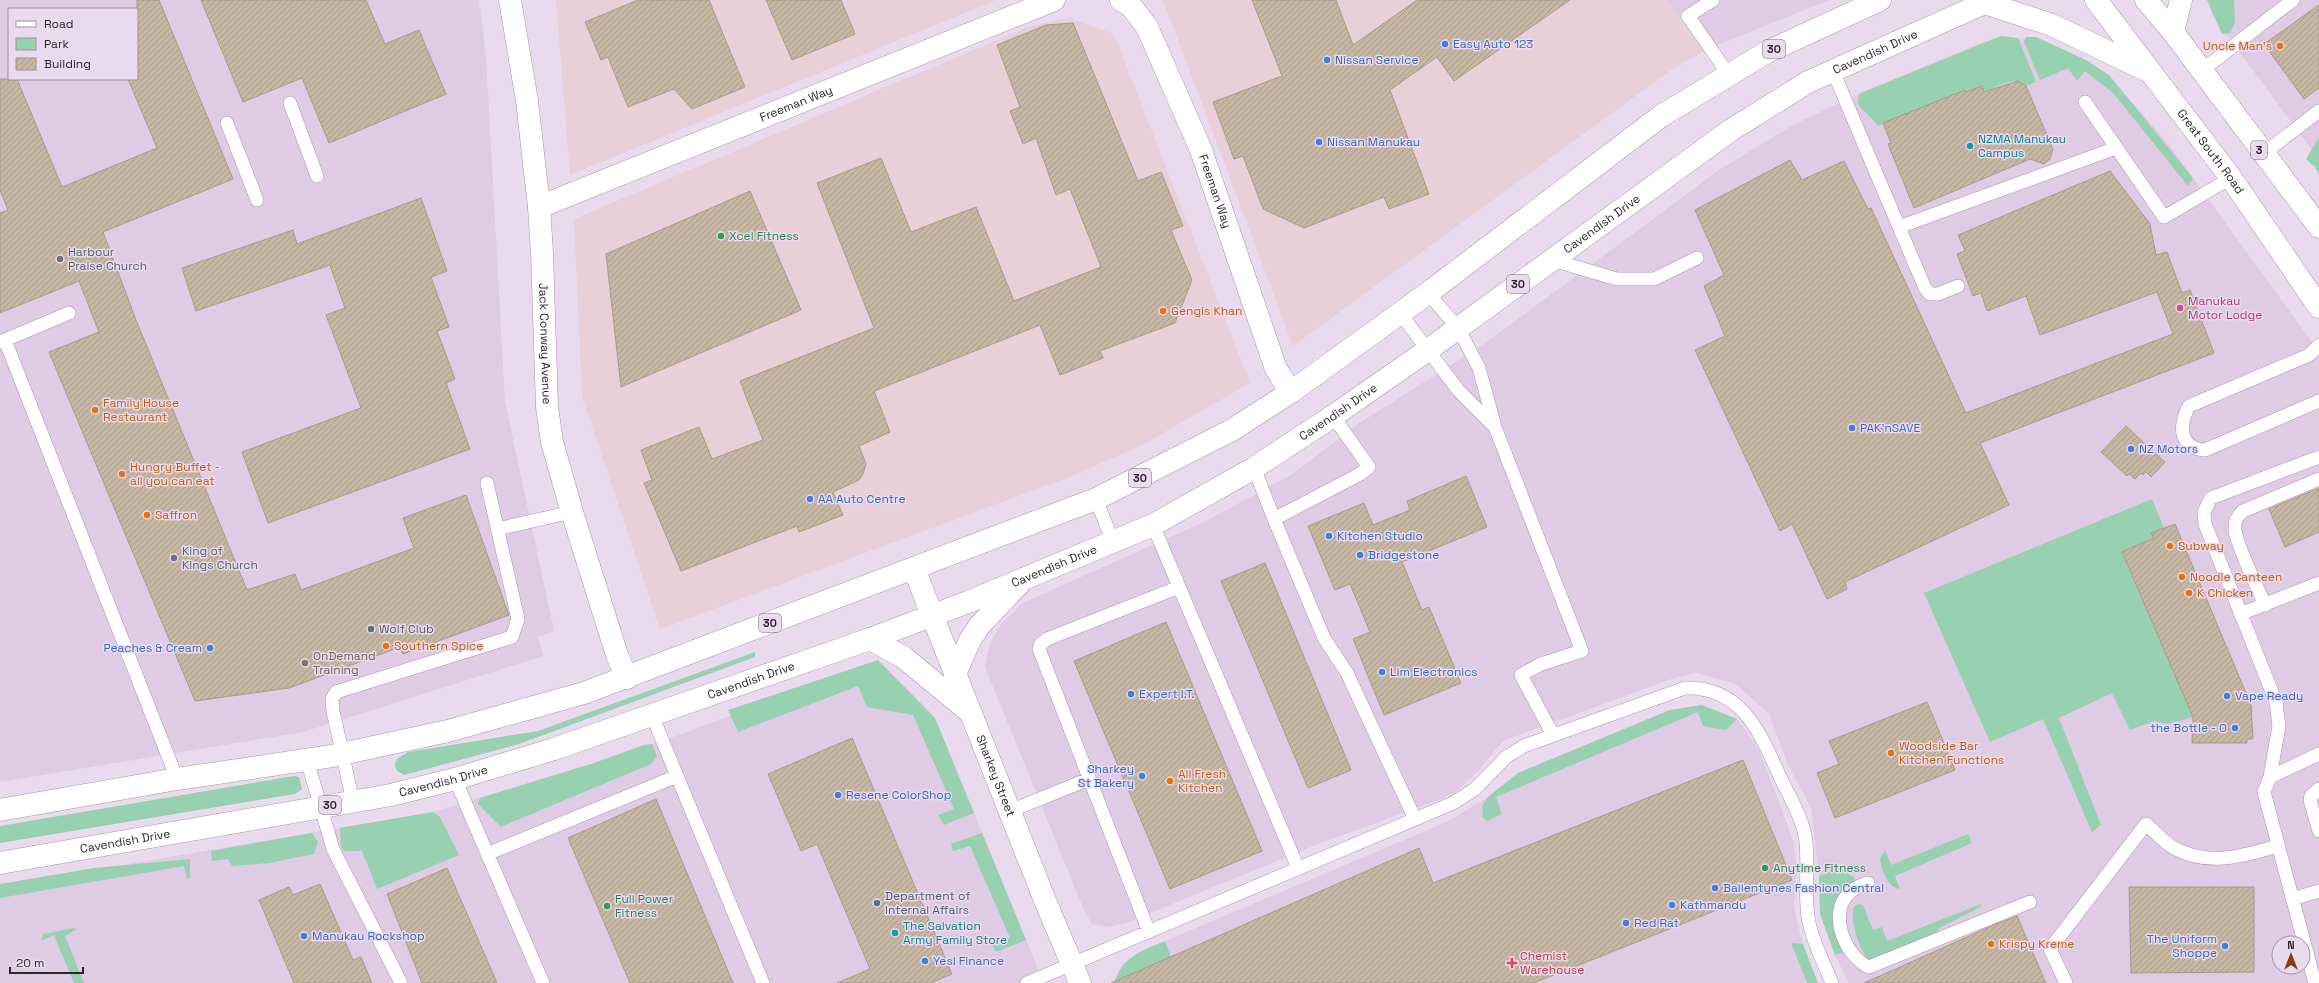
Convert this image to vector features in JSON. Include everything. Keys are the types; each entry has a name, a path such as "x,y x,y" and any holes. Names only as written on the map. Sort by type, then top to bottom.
{"main road":[{"name":"Jack Conway Avenue","path":"510,0 527,102 539,207 547,407 554,452 617,655 627,678"},
{"name":"Freeman Way","path":"539,207 1054,0"},
{"name":"Freeman Way","path":"1121,0 1131,6 1147,27 1201,150 1276,369 1291,392"},
{"name":"30","path":"1,806 341,754 448,731 584,693 627,678 1096,499 1232,430 1291,392 1428,293 1661,116 1767,52 1880,0"},
{"name":"Great South Road","path":"2096,0 2231,178 2319,307"},
{"name":"3","path":"2146,0 2174,32 2201,71 2319,227"},
{"path":"2174,32 2181,0"},
{"path":"1988,1 2052,25 2151,72"},
{"name":"Cavendish Drive","path":"0,863 391,795 455,779 554,749 652,716 870,639 1024,579 1153,525 1254,468 1333,416 1428,350 1731,130 1808,82 1988,1"},
{"name":"Sharkey Street","path":"914,568 955,674 1076,973"},
{"path":"955,674 970,640 980,625 1024,579"},
{"path":"870,639 903,657 971,713"}],"lane":[{"path":"1713,0 1688,16 1729,75"},
{"path":"2201,71 2293,0"},
{"path":"1833,71 1925,288 1930,294 1938,294 1958,286"},
{"path":"2085,102 2164,217 2231,178"},
{"path":"290,103 317,176"},
{"path":"2263,154 2319,111"},
{"path":"227,123 256,200"},
{"path":"1899,227 2116,148"},
{"path":"1552,260 1617,279 1654,279 1698,258"},
{"path":"1428,293 1458,328 1479,368 1495,428 1582,651 1541,664 1521,675 1553,735"},
{"path":"69,313 2,341 177,779"},
{"path":"1400,313 1458,390 1495,428"},
{"path":"2319,344 2309,356 2189,406 2183,417 2182,432 2186,442 2195,449 2205,450 2319,401"},
{"path":"1274,519 1360,474 1369,467 1333,416"},
{"path":"2315,983 2264,792 2270,777 2279,726 2279,714 2276,702 2205,524 2204,512 2211,498 2319,457"},
{"path":"1254,468 1324,638 1347,673 1415,819"},
{"path":"2265,605 2236,536 2235,522 2238,515 2243,511 2319,479"},
{"path":"353,802 341,754 333,711 332,699 336,692 512,637 518,619 487,483"},
{"path":"1096,499 1113,542"},
{"path":"497,529 572,512"},
{"path":"1153,525 1298,868"},
{"path":"2240,614 2319,583"},
{"path":"1149,932 1039,649 1040,645 1047,639 1179,587"},
{"path":"1027,983 1076,973 1149,932 1454,803 1475,789 1506,757 1518,749 1685,688 1706,689 1734,703 1758,730 1800,819 1806,849 1809,922 1832,983"},
{"path":"652,716 763,983"},
{"path":"2270,777 2319,754"},
{"path":"307,760 333,849 401,983"},
{"path":"487,854 677,776"},
{"path":"455,779 543,983"},
{"path":"1010,810 1089,779"},
{"path":"2319,789 2311,796 2310,800 2319,831"},
{"path":"2066,983 2050,949 2146,824 2173,847 2193,855 2215,860 2231,859 2278,846"},
{"path":"1868,883 1855,888 1845,898 1839,911 1841,929 1848,949 1859,963 1869,967 2030,902"},
{"path":"2292,899 2319,891"}],"shaded area":[{"path":"0,0 479,0 486,57 505,402 554,631 538,637 543,656 303,732 0,782"},
{"path":"556,0 996,0 570,175"},
{"path":"1163,0 1667,0 1705,50 1671,70 1293,346"},
{"path":"1667,0 1829,0 1705,50"},
{"path":"2211,0 2319,0 2319,159 2211,14"},
{"path":"1069,18 1114,34 1250,383 1142,445 1072,476 660,629 582,397 574,219 1033,25"},
{"path":"1999,38 2036,39 2116,84 2167,142 2319,352 2319,983 1849,983 1835,955 1820,914 1820,884 1811,807 1788,765 1769,714 1736,684 1696,673 1674,678 1503,741 1478,771 1456,792 1439,800 1318,844 1126,923 1109,927 1092,924 1084,910 985,667 989,646 1001,624 1023,603 1204,522 1291,475 1358,424 1487,342 1719,170 1791,126 1867,90 1978,44"},
{"path":"878,660 935,718 1044,983 0,983 0,886 433,812 594,763 644,745 652,744 679,735"},
{"path":"1702,705 1737,719 1759,749 1794,843 1797,870 1794,904 1806,955 1818,983 1116,983 1115,980 1122,964 1139,952 1449,821 1488,797 1518,773 1670,710"}],"green space":[{"path":"2207,0 2234,0 2235,23 2230,33 2222,34"},
{"path":"2001,36 2018,38 2036,82 2026,86 2022,83 2016,82 2005,83 1984,92 1982,86 1966,92 1965,90 1878,126 1858,104 1859,94"},
{"path":"2026,37 2036,37 2086,60 2109,75 2193,178 2188,186 2113,93 2085,71 2077,81 2068,68 2040,80 2024,42"},
{"path":"2319,137 2319,175 2315,167 2306,159"},
{"path":"2152,499 2164,528 2151,533 2154,538 2122,553 2193,717 2167,724 2154,721 2130,730 2112,693 2059,718 2101,825 2092,832 2043,719 1990,742 1924,593"},
{"path":"755,652 755,657 519,744 404,775 397,771 395,765 397,759 408,752 538,731"},
{"path":"878,660 935,718 974,813 944,825 938,815 954,809 913,715 867,707 858,686 738,732 728,710"},
{"path":"1702,705 1737,719 1726,730 1703,726 1698,712 1496,797 1502,814 1487,821 1483,817 1482,806 1488,797 1518,773 1670,710"},
{"path":"652,744 657,756 651,764 501,827 478,804 480,798 594,763 644,745"},
{"path":"294,776 299,777 302,789 295,794 0,843 0,826"},
{"path":"433,812 440,817 459,855 377,889 362,851 345,851 341,847 340,828"},
{"path":"312,833 318,842 314,854 269,863 232,866 228,859 212,861 211,851"},
{"path":"982,833 1026,940 996,952 992,945 1010,938 970,846 953,851 951,844"},
{"path":"1968,834 1972,843 1895,876 1900,889 1895,888 1888,882 1880,859 1885,850 1891,865"},
{"path":"190,859 190,878 187,879 184,866 0,898 0,884 94,868"},
{"path":"1838,869 1854,877 1856,883 1840,894 1835,905 1844,952 1835,955 1820,914 1819,876"},
{"path":"1858,904 1863,905 1873,930 1882,927 1887,941 1981,904 1981,907 1939,928 1934,936 1871,961 1859,944 1854,928 1853,912 1854,907"},
{"path":"74,928 77,929 65,936 84,983 74,983 54,935 41,941 43,934"},
{"path":"1165,941 1171,957 1116,983 1115,980 1124,964 1141,951"},
{"path":"1791,943 1803,944 1818,983 1807,983"}],"building":[{"path":"137,0 159,0 233,179 103,232 136,320 247,590 295,574 301,590 414,548 403,518 466,495 509,615 403,654 400,647 289,688 195,701 49,352 99,332 79,281 0,313 0,213 8,210 0,190 0,79 17,80 62,187 157,148 128,80 138,80"},
{"path":"201,0 366,0 385,44 419,30 446,94 329,143 302,78 243,102"},
{"path":"638,0 709,0 745,87 692,109 674,89 628,107 608,57 601,60 585,22"},
{"path":"766,0 841,0 855,34 792,60"},
{"path":"1252,0 1336,0 1353,45 1417,0 1570,0 1454,81 1437,57 1390,90 1429,194 1389,209 1384,197 1304,228 1263,209 1243,156 1234,159 1213,102 1282,76"},
{"path":"2319,5 2319,88 2304,99 2264,44"},
{"path":"1073,23 1138,181 1161,172 1183,226 1171,230 1192,280 1175,323 1100,351 1103,358 1060,375 1040,325 874,391 890,432 859,446 866,464 863,474 859,480 833,492 843,515 799,532 797,526 681,571 644,483 652,480 641,450 699,427 712,459 763,440 740,381 874,328 817,183 881,158 911,232 976,207 1014,301 1101,267 1070,189 1056,195 1036,138 1023,144 1010,111 1020,107 997,45 1046,25"},
{"name":"NZMA Manukau Campus","path":"2018,81 2026,86 2053,149 2050,159 2044,164 2030,159 1914,208 1888,144 1891,143 1883,123 1965,90 1966,92 1982,86 1984,92"},
{"name":"PAK'nSAVE","path":"1790,160 1802,180 1844,161 1868,209 1871,208 1966,413 2173,334 2157,292 2040,335 2026,296 1987,311 1981,293 1973,296 1957,254 1965,251 1958,235 2110,171 2150,224 2156,255 2167,252 2182,293 2190,290 2214,353 1980,443 2009,505 1845,582 1847,589 1827,599 1792,524 1780,531 1695,350 1725,336 1704,286 1724,275 1695,210"},
{"path":"750,191 801,310 621,387 606,254"},
{"path":"421,198 447,271 431,277 449,327 437,331 455,379 446,383 470,449 268,523 242,452 361,408 326,315 345,308 330,265 196,311 182,268 293,230 297,244"},
{"path":"2126,426 2165,462 2151,477 2146,472 2143,475 2141,473 2135,479 2129,474 2127,476 2101,452"},
{"path":"1466,476 1487,527 1402,562 1422,610 1429,607 1461,683 1384,715 1353,639 1370,632 1350,584 1335,590 1308,526 1364,503 1373,525 1410,510 1407,501"},
{"path":"2319,488 2319,532 2285,547 2269,509"},
{"path":"2175,524 2251,705 2253,739 2247,739 2247,743 2192,743 2193,717 2122,552 2154,538 2151,533"},
{"path":"1265,563 1351,770 1308,788 1221,581"},
{"path":"1166,622 1262,851 1170,889 1074,661"},
{"name":"Woodside Bar Kitchen Functions","path":"1927,702 1955,770 1835,818 1817,773 1839,764 1829,741"},
{"path":"852,738 952,974 931,983 837,983 870,969 817,844 801,851 768,774"},
{"path":"1743,760 1792,880 1534,983 1111,983 1419,848 1433,883"},
{"path":"656,799 733,983 630,983 568,838"},
{"path":"447,868 497,983 422,983 387,894"},
{"path":"320,884 353,960 361,957 372,983 294,983 259,900 289,887 293,895"},
{"path":"2129,887 2254,887 2254,972 2131,973"},
{"name":"Krispy Kreme","path":"2017,916 2046,983 1864,983 1994,925"}],"place":[{"name":"Easy Auto 123","path":"1445,44"},
{"name":"Uncle Man's","path":"2280,46"},
{"name":"Nissan Service","path":"1327,60"},
{"name":"Nissan Manukau","path":"1319,142"},
{"name":"NZMA Manukau Campus","path":"1970,146"},
{"name":"Xcel Fitness","path":"721,236"},
{"name":"Harbour Praise Church","path":"60,259"},
{"name":"Manukau Motor Lodge","path":"2180,308"},
{"name":"Gengis Khan","path":"1163,311"},
{"name":"Family House Restaurant","path":"95,410"},
{"name":"PAK'nSAVE","path":"1852,428"},
{"name":"NZ Motors","path":"2131,449"},
{"name":"Hungry Buffet - all you can eat","path":"122,474"},
{"name":"AA Auto Centre","path":"810,499"},
{"name":"Saffron","path":"147,515"},
{"name":"Kitchen Studio","path":"1329,536"},
{"name":"Subway","path":"2170,546"},
{"name":"Bridgestone","path":"1360,555"},
{"name":"King of Kings Church","path":"174,558"},
{"name":"Noodle Canteen","path":"2182,577"},
{"name":"K Chicken","path":"2189,593"},
{"name":"Wolf Club","path":"371,629"},
{"name":"Southern Spice","path":"386,646"},
{"name":"Peaches & Cream","path":"210,648"},
{"name":"OnDemand Training","path":"305,663"},
{"name":"Lim Electronics","path":"1382,672"},
{"name":"Expert I.T.","path":"1131,694"},
{"name":"Vape Ready","path":"2227,696"},
{"name":"the Bottle - O","path":"2235,728"},
{"name":"Woodside Bar Kitchen Functions","path":"1891,753"},
{"name":"Sharkey St Bakery","path":"1142,776"},
{"name":"All Fresh Kitchen","path":"1170,781"},
{"name":"Resene ColorShop","path":"838,795"},
{"name":"Anytime Fitness","path":"1765,868"},
{"name":"Ballentynes Fashion Central","path":"1715,888"},
{"name":"Department of Internal Affairs","path":"877,903"},
{"name":"Kathmandu","path":"1672,905"},
{"name":"Full Power Fitness","path":"607,906"},
{"name":"Red Rat","path":"1626,923"},
{"name":"The Salvation Army Family Store","path":"895,933"},
{"name":"Manukau Rockshop","path":"304,936"},
{"name":"Krispy Kreme","path":"1991,944"},
{"name":"The Uniform Shoppe","path":"2225,946"},
{"name":"Yes! Finance","path":"925,961"},
{"name":"Chemist Warehouse","path":"1512,963"}]}
